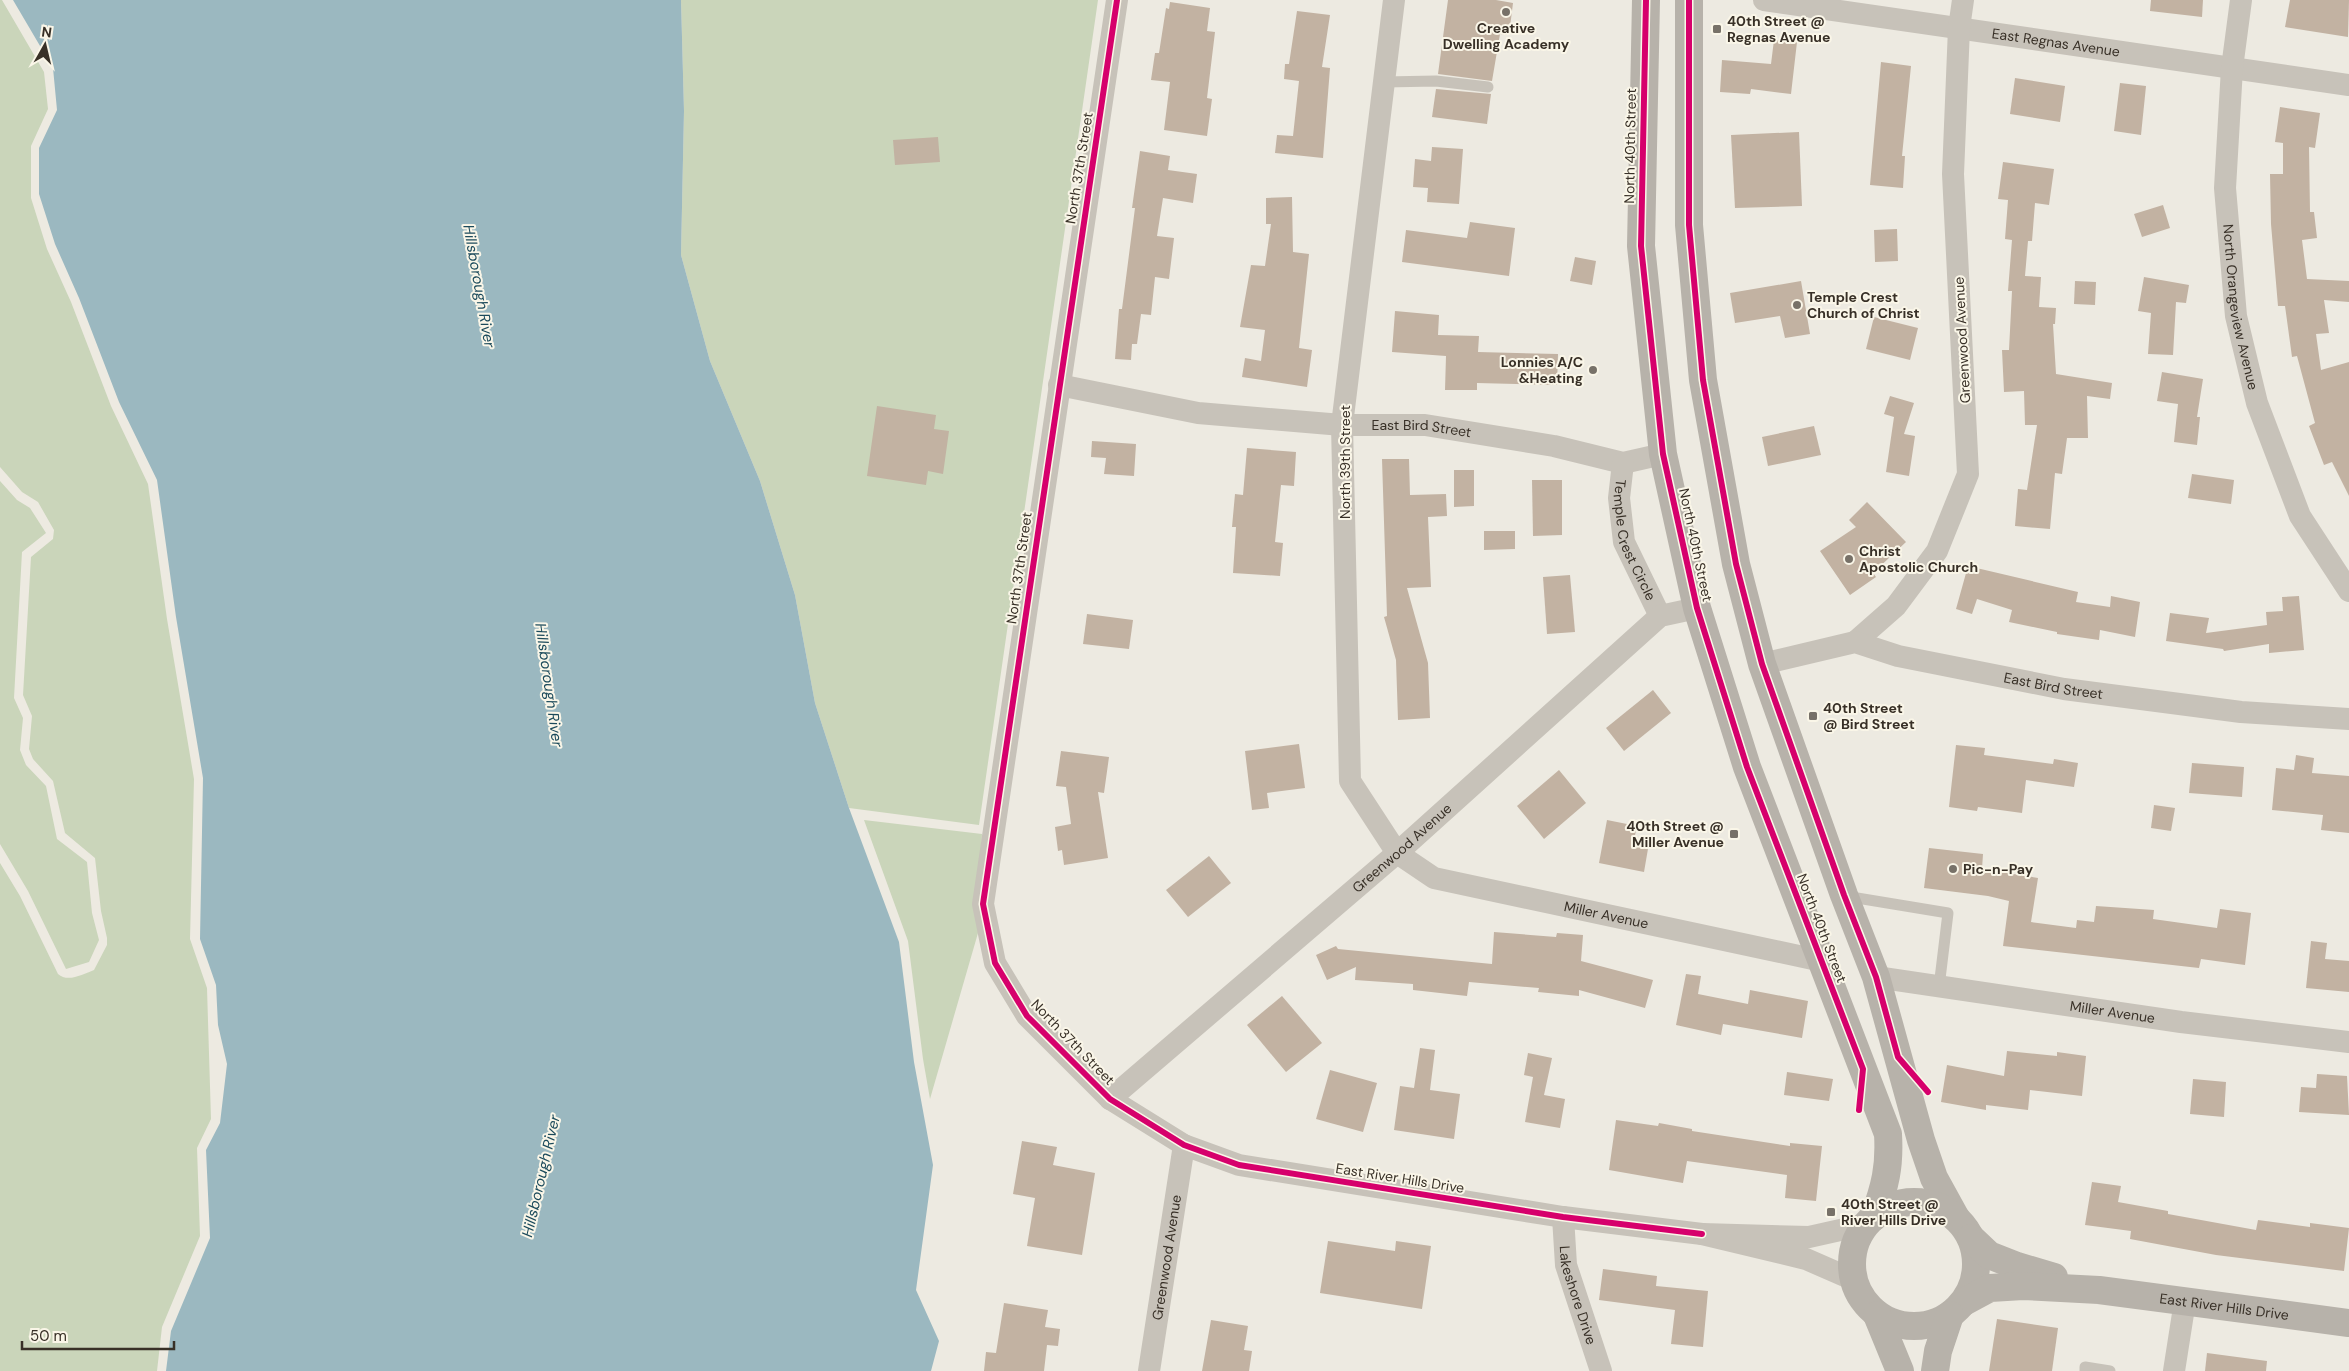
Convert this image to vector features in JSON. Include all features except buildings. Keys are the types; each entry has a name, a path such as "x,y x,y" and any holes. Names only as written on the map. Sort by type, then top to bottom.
{"main road":[{"name":"North 40th Street","path":"1646,0 1641,246 1664,454 1697,608 1747,767 1888,1134 1889,1159 1887,1179 1870,1220"},
{"path":"1689,0 1689,216 1703,380 1734,555 1762,664 1844,895 1876,977 1921,1140 1934,1178 1975,1249 1976,1273 1972,1288 1957,1308 1938,1350 1936,1371"},
{"path":"1957,1308 1929,1325 1910,1326 1893,1323 1878,1315 1865,1303 1854,1280 1852,1259 1855,1244 1870,1220 1896,1205 1916,1202 1937,1207 1963,1228"},
{"name":"East River Hills Drive","path":"1963,1228 1989,1255 2021,1268 2099,1290"},
{"name":"East River Hills Drive","path":"1957,1308 1990,1288 2023,1286 2099,1290 2349,1323"},
{"path":"1878,1315 1900,1371"}],"street":[{"name":"North 37th Street","path":"1110,1099 1027,1016 995,963 983,904 1117,0"},
{"name":"North 39th Street","path":"1394,0 1342,425 1350,781 1397,853"},
{"name":"East Regnas Avenue","path":"1764,0 2349,84"},
{"name":"Greenwood Avenue","path":"1855,642 1896,606 1937,552 1968,474 1953,174 1959,28 1963,0"},
{"name":"North Orangeview Avenue","path":"2241,0 2232,68 2225,188 2236,316 2257,403 2300,516 2349,591"},
{"name":"East Bird Street","path":"1059,385 1198,414 1342,425 1425,425 1554,446 1623,463 1664,454"},
{"name":"Temple Crest Circle","path":"1623,463 1619,498 1624,542 1660,616"},
{"name":"Greenwood Avenue","path":"1110,1099 1397,853 1660,616 1697,608"},
{"name":"East Bird Street","path":"1855,642 1898,656 2064,689 2241,712 2349,719"},
{"path":"1762,664 1855,642"},
{"name":"Miller Avenue","path":"1397,853 1434,878 1822,961"},
{"name":"Miller Avenue","path":"1876,977 2181,1022 2349,1042"},
{"name":"East River Hills Drive","path":"1110,1099 1184,1144 1239,1165 1563,1217 1702,1234 1809,1237 1870,1220"},
{"name":"Greenwood Avenue","path":"1149,1371 1184,1144"},
{"name":"Lakeshore Drive","path":"1563,1217 1566,1266 1601,1371"},
{"name":"East River Hills Drive","path":"1702,1234 1806,1259 1854,1280"},
{"path":"2174,1371 2185,1301"}],"lane":[{"path":"1384,82 1436,81 1488,87"},
{"path":"1844,895 1948,913 1939,987"},
{"path":"2085,1371 2086,1367 2110,1371"}],"green space":[{"path":"0,0 2,0 44,72 48,109 31,146 31,198 47,249 71,302 111,406 148,484 167,619 194,779 190,939 207,988 211,1119 197,1148 200,1236 162,1327 157,1371 0,1371 0,863 20,896 58,974 62,977 71,978 94,970 107,945 107,938 101,911 95,858 65,833 53,781 33,759 29,749 32,716 23,695 31,557 53,539 54,530 38,502 22,492 0,467"},
{"path":"681,0 1098,0 979,825 849,808 815,703 795,595 760,481 710,361 681,255 684,111"},
{"path":"0,481 17,500 30,508 46,533 22,552 14,698 23,718 20,750 26,765 46,786 57,839 87,862 92,913 99,940 89,962 66,969 28,891 0,844"},
{"path":"864,820 982,834 978,933 930,1099 908,941"}],"water":[{"name":"Hillsborough River","path":"13,0 681,0 684,111 681,255 710,361 760,481 795,595 815,703 849,808 899,942 914,1062 933,1165 916,1290 939,1341 931,1371 166,1371 171,1331 210,1238 206,1150 220,1123 227,1064 218,1025 216,985 200,939 203,778 176,617 157,480 119,402 79,298 55,244 39,194 39,148 57,110 53,68"}],"cycle path":[{"path":"1117,0 983,904 995,963 1027,1016 1110,1099 1184,1145 1239,1165 1563,1217 1702,1234"},
{"path":"1646,0 1641,246 1663,454 1697,608 1747,767 1863,1069 1859,1110"},
{"path":"1689,0 1689,225 1703,380 1736,564 1762,664 1844,895 1876,977 1898,1057 1928,1092"}],"place":[{"name":"Creative Dwelling Academy","path":"1506,12"},
{"name":"40th Street @ Regnas Avenue","path":"1717,29"},
{"name":"Temple Crest Church of Christ","path":"1797,305"},
{"name":"Lonnies A/C &Heating","path":"1593,370"},
{"name":"Christ Apostolic Church","path":"1849,559"},
{"name":"40th Street @ Bird Street","path":"1813,716"},
{"name":"40th Street @ Miller Avenue","path":"1734,834"},
{"name":"Pic-n-Pay","path":"1953,869"},
{"name":"40th Street @ River Hills Drive","path":"1831,1212"}]}
